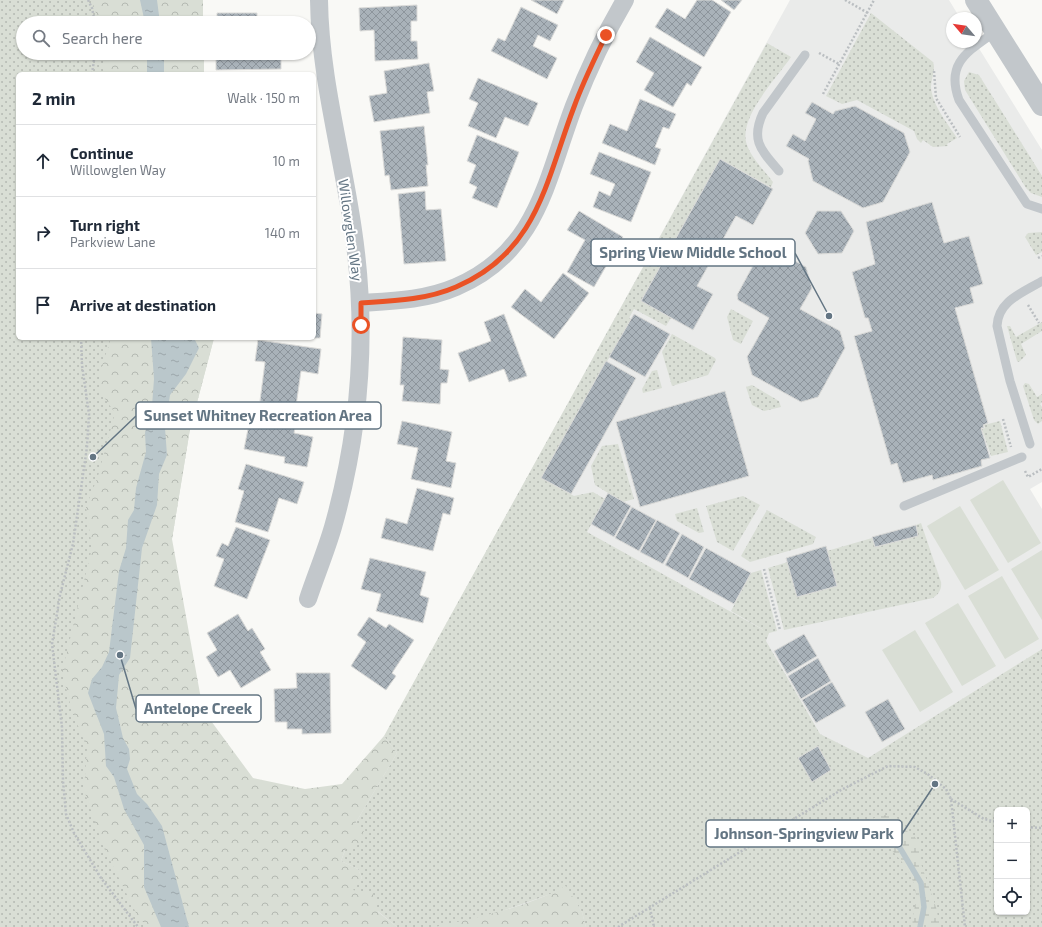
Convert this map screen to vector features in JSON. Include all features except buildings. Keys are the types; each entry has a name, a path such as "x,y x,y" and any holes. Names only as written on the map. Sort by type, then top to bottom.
{"street":[{"name":"Willowglen Way","path":"308,599 332,528 352,445 359,391 361,354 361,303 353,230 325,71 319,0"},
{"path":"361,303 428,296 456,287 489,268 514,245 532,220 546,192 576,100 625,0"},
{"path":"976,0 1042,105"}],"lane":[{"path":"996,32 964,54 956,73 955,89 959,100 1027,204 1042,209"},
{"path":"779,171 758,144 758,124 763,113 805,56"},
{"path":"1030,444 1010,381 997,326 997,317 1000,310 1010,300 1042,281"},
{"path":"904,506 1022,457"}],"path":[{"path":"88,0 92,8 93,16"},
{"path":"845,0 868,13"},
{"path":"823,94 874,0"},
{"path":"816,51 839,64"},
{"path":"92,72 94,60"},
{"path":"934,71 936,98 960,137"},
{"path":"1038,258 1042,256"},
{"path":"1021,294 1039,324"},
{"path":"81,340 82,365 90,414 87,447 73,544 57,608 52,644 62,727 63,781 66,814 74,833 101,878 138,927"},
{"path":"764,569 780,630"},
{"path":"618,927 841,790 888,766 915,766 946,789 951,799 965,927"},
{"path":"951,799 984,819 994,821"},
{"path":"1030,827 1042,828"},
{"path":"650,908 654,927"}],"shaded area":[{"path":"790,0 949,0 956,12 946,12 946,48 979,48 1042,150 1042,482 1030,489 1042,509 1042,649 608,927 328,927 313,866"}],"green space":[{"path":"0,0 203,0 203,16 16,16 16,60 204,60 204,72 16,72 16,340 213,340 190,429 172,539 170,660 287,927 0,927"},
{"path":"92,0 203,0 203,16 97,16"},
{"path":"871,13 933,62 934,68 931,87 934,101 957,138 947,144 948,146 933,147 923,140 921,143 917,139 914,131 857,100 842,104 826,96"},
{"path":"767,43 791,57 760,99 753,111 745,134 747,145 752,155 773,182 771,187 720,159 641,301 671,318 666,326 634,309 629,318 631,319 541,478 574,496 593,492 605,499 587,532 769,633 766,641 820,734 868,758 1042,649 1042,927 586,927 582,912 565,887 551,894 491,915 443,927 397,927 352,890 362,878 358,869 341,861 355,824 397,753 384,736"},
{"path":"104,60 204,60 204,72 105,72"},
{"path":"969,72 979,75 1042,176 1042,197 1031,193 1026,188 965,90 964,81"},
{"path":"1042,232 1042,252 1036,255 1025,237 1028,233"},
{"path":"731,309 753,321 741,344 733,340 727,317"},
{"path":"1042,322 1042,331 1021,344 1026,355 1019,362 1017,361 1007,326 1010,326 1016,337"},
{"path":"672,334 715,358 716,360 708,375 672,386 662,352"},
{"path":"110,340 213,340 190,429 172,539 203,710 253,778 305,789 342,784 384,736 397,753 355,824 364,830 360,844 345,850 341,861 358,869 362,878 353,890 373,894 378,912 397,927 147,927 137,915 103,846 84,790 87,748 72,711 62,672 92,548 86,507 98,476 115,413 101,393 100,372"},
{"path":"657,370 662,388 643,393 642,389 652,371"},
{"path":"1025,383 1029,384 1037,397 1042,394 1042,402 1040,404 1042,407 1042,421 1038,424 1034,420 1023,386"},
{"path":"752,385 779,401 781,407 764,411 752,405 746,387"},
{"path":"1000,421 1008,452 991,456 982,429 985,428 984,425"},
{"path":"618,444 634,499 623,502 595,485 591,466 602,446"},
{"path":"1003,480 1041,543 1008,563 970,500"},
{"path":"743,496 760,505 733,551 717,542 706,506"},
{"path":"960,506 999,570 965,590 927,526"},
{"path":"697,508 704,532 699,533 677,521 675,514"},
{"path":"767,510 816,537 813,544 750,562 741,556"},
{"path":"921,523 941,582 938,593 933,598 784,630 768,568 788,562 837,586 827,551 872,538 875,547 918,536 916,525"},
{"path":"1042,550 1042,620 1011,569"},
{"path":"761,570 777,631 769,633 731,611 751,573"},
{"path":"1002,576 1039,639 1005,659 968,596"},
{"path":"958,603 996,666 962,686 925,623"},
{"path":"915,630 953,692 920,712 882,650"},
{"path":"882,815 891,815 897,818 902,828 913,835 920,844 919,858 936,907 940,927 913,927 916,894 910,874 897,856 867,825 872,819"},
{"path":"566,886 582,912 586,927 435,927 518,906 550,894"}],"water":[{"path":"140,0 157,0 159,16 143,16"},
{"path":"147,60 164,60 164,72 147,72"},
{"path":"151,340 195,340 199,348 186,374 170,395 165,428 167,455 159,474 157,505 142,548 130,658 119,675 116,708 123,738 129,749 130,759 127,769 137,794 147,804 162,826 189,927 161,927 144,887 144,845 124,809 114,777 106,766 104,734 88,693 92,679 102,667 109,652 119,571 126,548 128,520 134,510 136,488 146,452 145,433 152,406 154,379"}],"waterway":[{"path":"868,822 900,848 921,883 924,907 920,927"}],"place":[{"name":"Spring View Middle School","path":"829,316"},
{"name":"Sunset Whitney Recreation Area","path":"93,457"},
{"name":"Antelope Creek","path":"120,655"},
{"name":"Johnson-Springview Park","path":"935,784"}],"route":[{"path":"361,325 361,303 394,301 428,296 456,287 489,268 514,245 532,220 546,192 574,107 606,35"}]}
